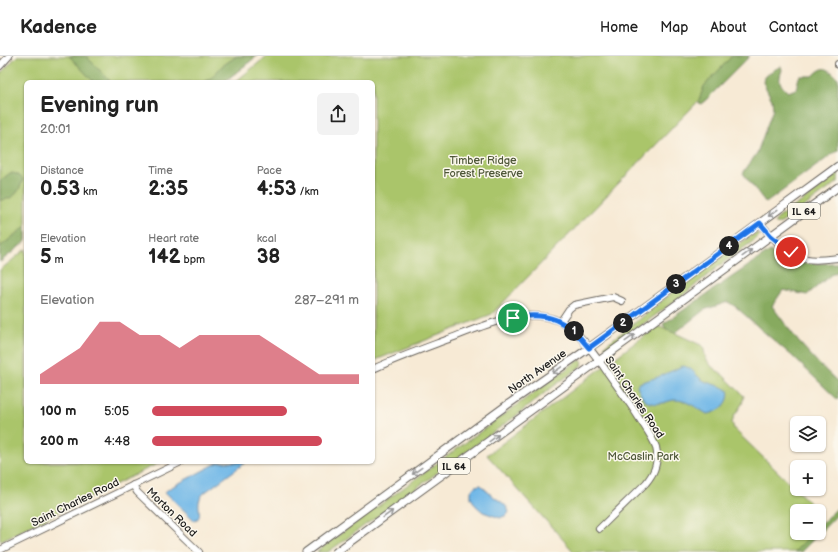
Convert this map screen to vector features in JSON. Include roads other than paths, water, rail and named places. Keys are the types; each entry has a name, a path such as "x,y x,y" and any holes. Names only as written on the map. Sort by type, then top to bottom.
{"main road":[{"name":"North Avenue","path":"306,552 838,166"},
{"name":"IL 64","path":"336,552 838,186"}],"street":[{"path":"0,66 9,56"},
{"path":"760,223 771,236 798,257 816,260 838,258"},
{"path":"561,321 569,308 574,305 614,297 622,301"},
{"name":"Saint Charles Road","path":"375,368 466,332 513,318 522,316 538,316 561,321 576,333 599,361 629,402 649,433 656,447 657,462 653,474 646,483 599,529"},
{"name":"Saint Charles Road","path":"0,550 177,464"},
{"name":"Morton Road","path":"133,485 137,492 199,552"}],"water":[{"path":"683,366 691,369 704,381 728,390 728,399 720,409 707,414 684,401 674,400 663,403 653,403 646,401 643,398 637,386 639,383 658,377"},
{"path":"215,464 243,464 200,498 199,517 195,521 165,492"},
{"path":"481,485 506,507 509,512 507,515 500,518 483,512 476,506 471,498 471,491 475,486"}],"park label":[{"name":"Timber Ridge Forest Preserve","path":"483,166"},
{"name":"McCaslin Park","path":"643,456"}]}
